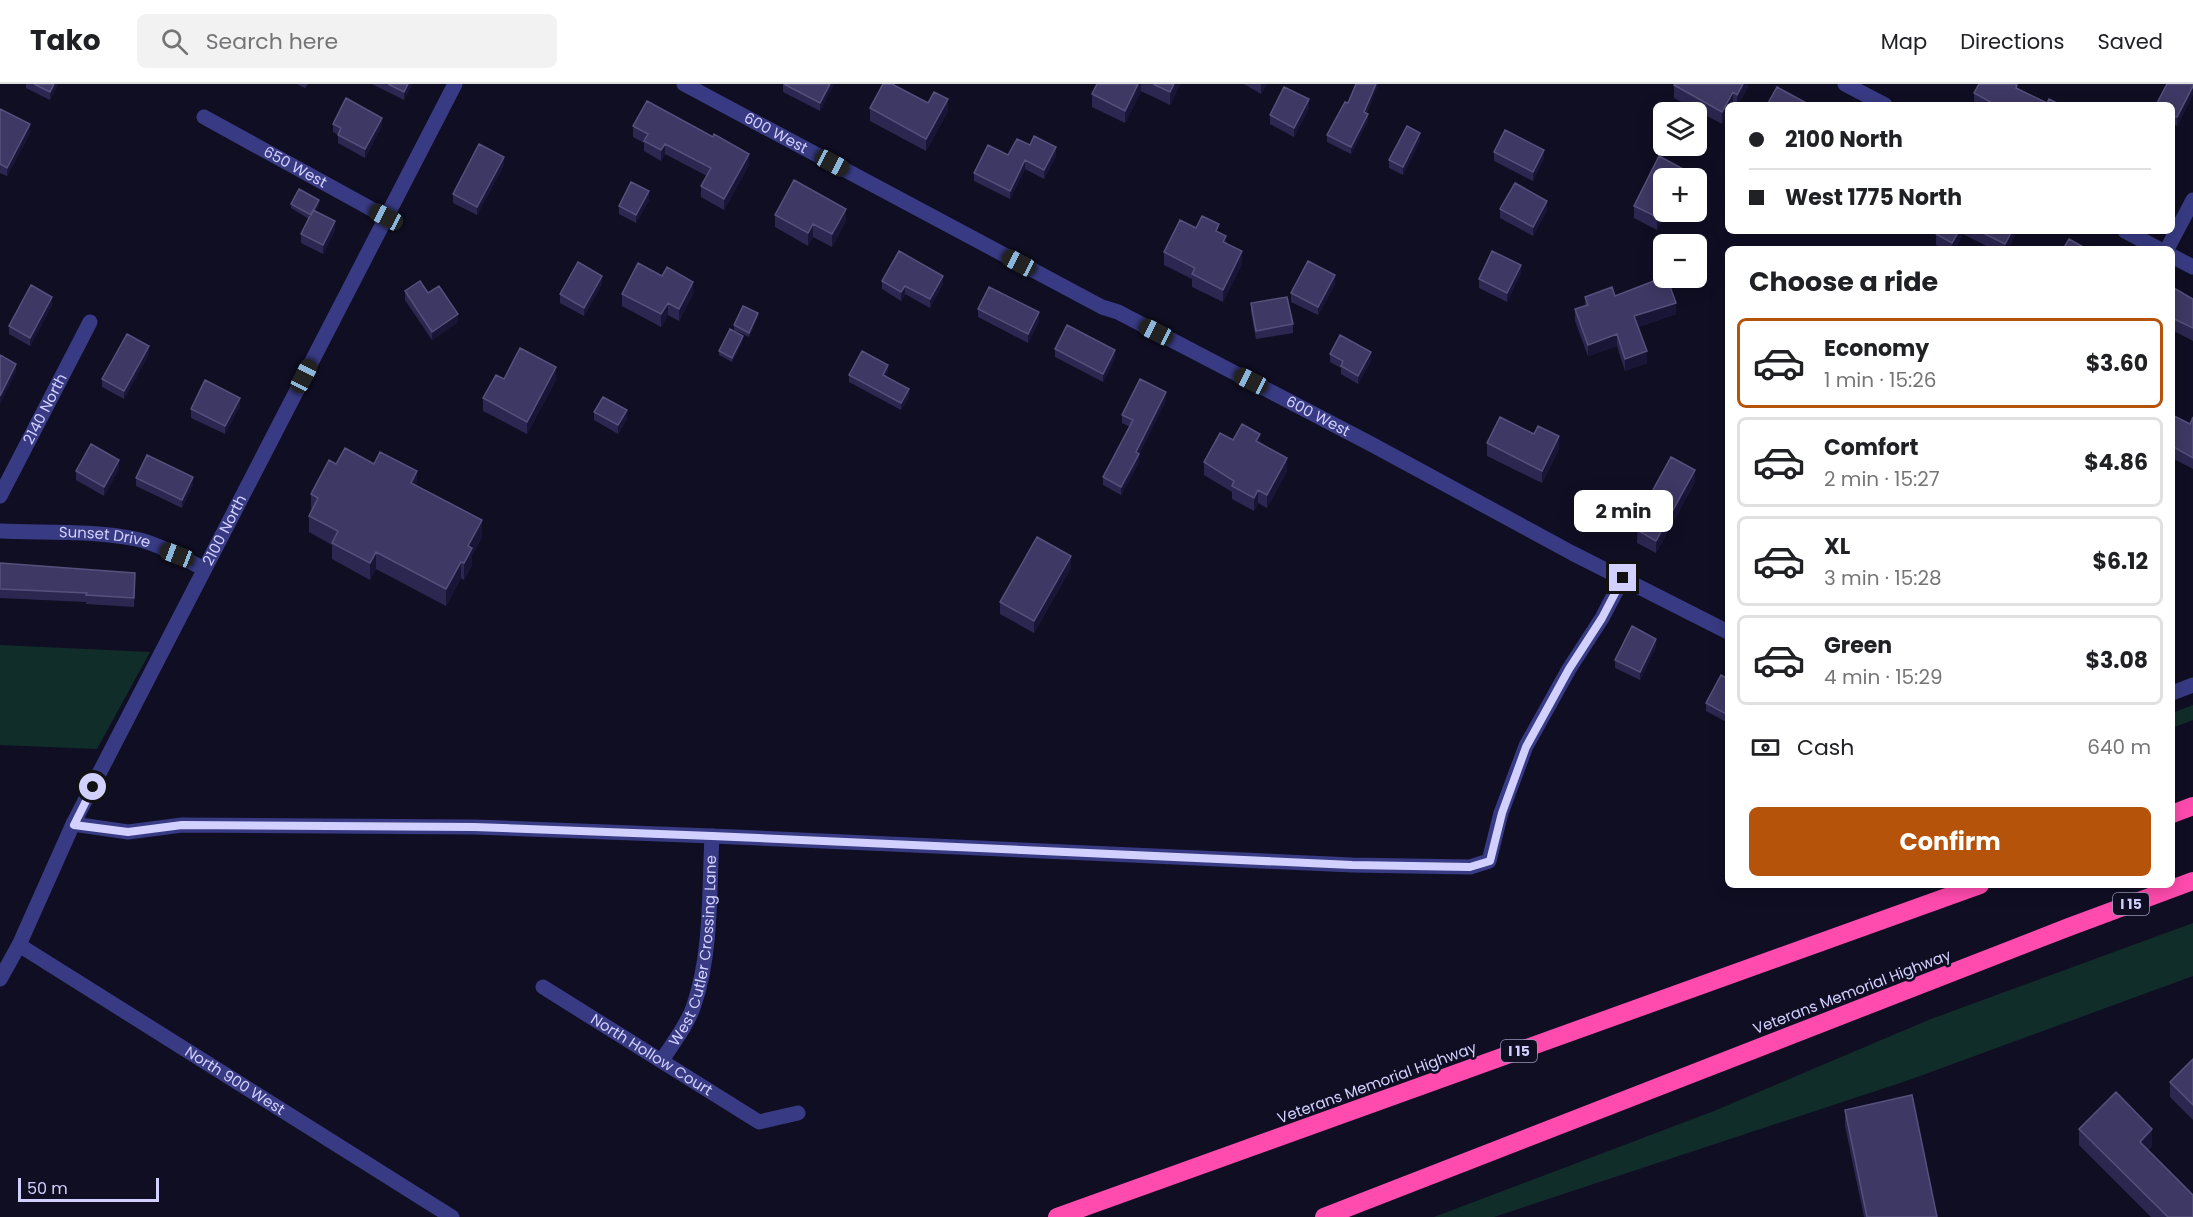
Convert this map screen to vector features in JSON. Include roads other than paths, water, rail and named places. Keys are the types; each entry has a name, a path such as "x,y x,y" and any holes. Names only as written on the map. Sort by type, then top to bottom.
{"highway":[{"path":"2175,813 2193,807"},
{"name":"Veterans Memorial Highway","path":"2175,887 2193,880"},
{"name":"Veterans Memorial Highway","path":"1057,1217 1972,888"},
{"name":"Veterans Memorial Highway","path":"1324,1217 2172,888"}],"street":[{"name":"2100 North","path":"0,980 19,945 74,825 204,569 455,84"},
{"name":"600 West","path":"684,84 1102,307 1118,312 1725,630"},
{"path":"1845,84 1879,102"},
{"name":"650 West","path":"204,117 386,217"},
{"path":"2175,234 2193,200"},
{"path":"2130,234 2153,246"},
{"path":"2175,258 2193,267"},
{"name":"2140 North","path":"0,496 90,322"},
{"name":"Sunset Drive","path":"0,531 89,534 137,540 177,555 204,569"},
{"path":"74,825 128,832 182,825 474,827 1352,865 1470,867 1490,861 1502,813 1526,747 1623,578"},
{"path":"2175,692 2193,685"},
{"name":"West Cutler Crossing Lane","path":"662,1060 694,1006 702,972 712,836"},
{"name":"North 900 West","path":"19,945 452,1217"},
{"name":"North Hollow Court","path":"543,987 759,1122 798,1113"}]}
